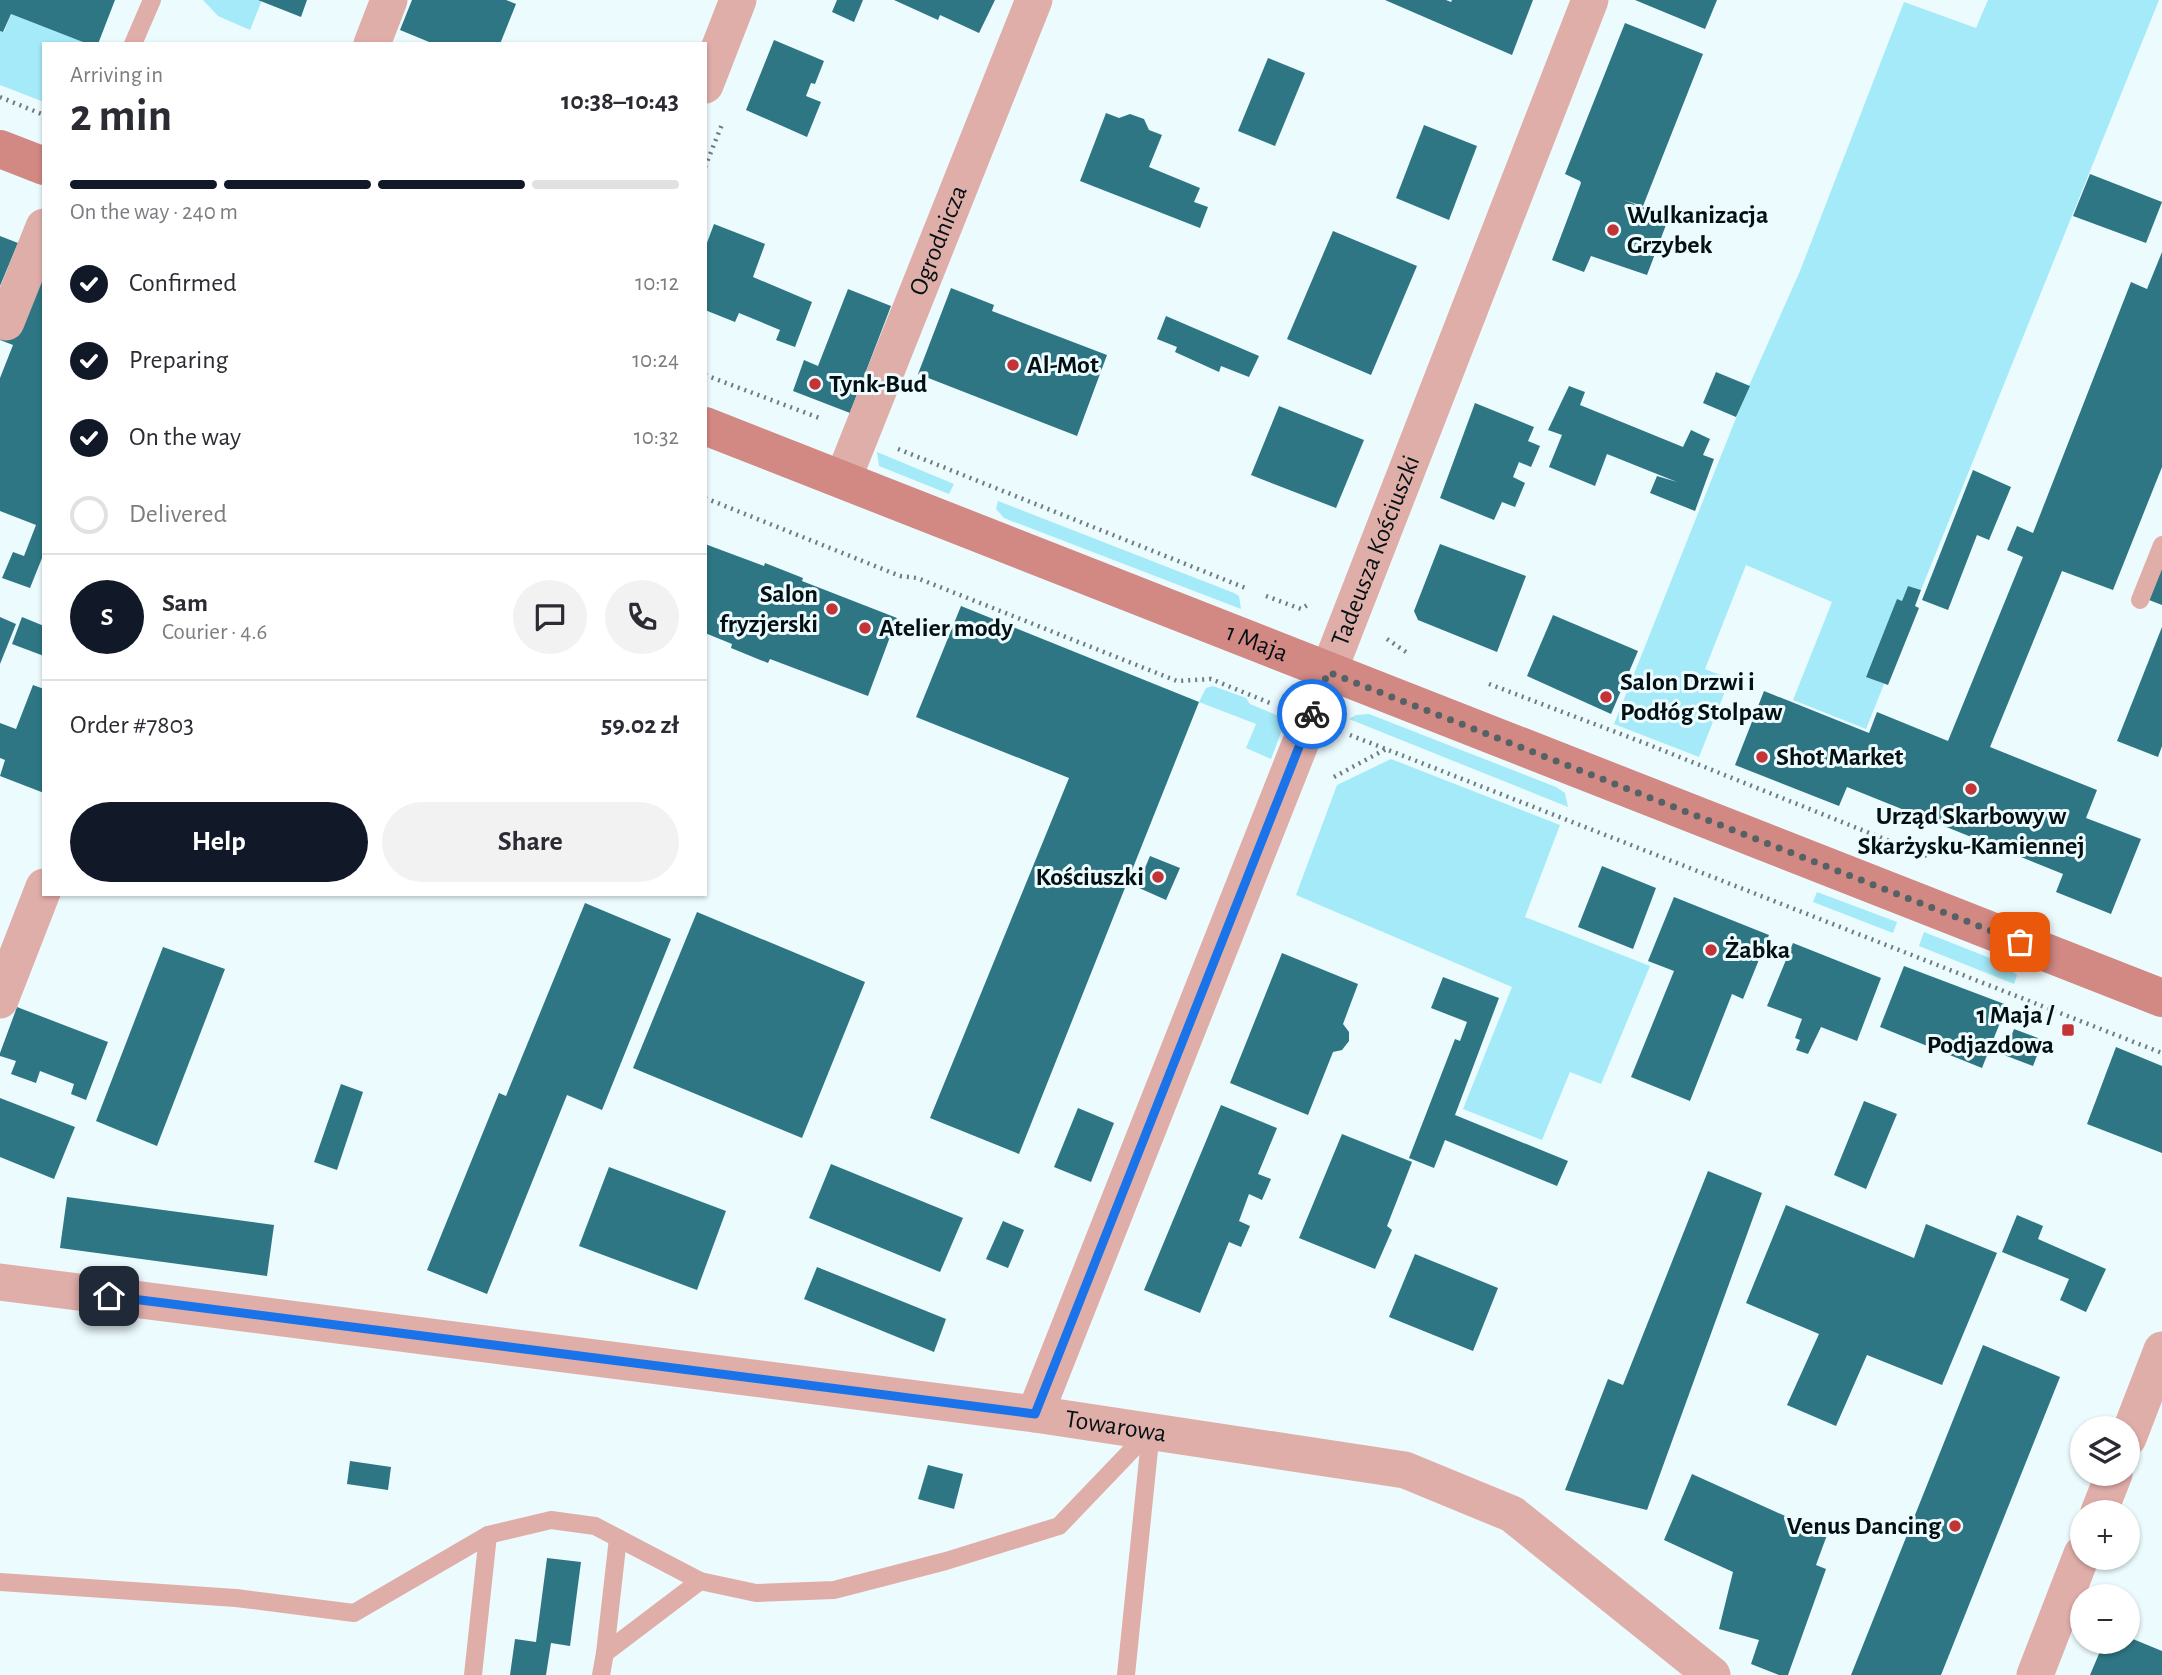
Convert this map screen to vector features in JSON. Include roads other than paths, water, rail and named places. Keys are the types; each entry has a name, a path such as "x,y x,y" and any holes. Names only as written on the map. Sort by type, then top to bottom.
{"street":[{"path":"373,42 390,0"},
{"path":"707,80 738,0"},
{"name":"Ogrodnicza","path":"843,479 1034,0"},
{"name":"Tadeusza Kościuszki","path":"1035,1414 1353,610 1590,0"},
{"path":"0,149 42,165"},
{"path":"6,322 42,231"},
{"name":"1 Maja","path":"707,427 2162,998"},
{"path":"0,1000 42,892"},
{"name":"Towarowa","path":"0,1282 1035,1414 1405,1470 1512,1514 1712,1675"},
{"path":"2136,1416 2162,1350"},
{"path":"2035,1675 2076,1570"}],"lane":[{"path":"134,42 152,0"},
{"path":"2140,600 2162,545"},
{"path":"0,1582 236,1598 354,1613 488,1535 551,1520 595,1526 700,1581 755,1593 834,1590 946,1561 1059,1526 1151,1430"},
{"path":"1126,1675 1151,1430"},
{"path":"473,1675 488,1535"},
{"path":"601,1675 618,1538"},
{"path":"605,1653 700,1581"}],"place":[{"name":"Wulkanizacja Grzybek","path":"1613,230"},
{"name":"Al-Mot","path":"1013,365"},
{"name":"Tynk-Bud","path":"815,384"},
{"name":"Salon fryzjerski","path":"832,609"},
{"name":"Atelier mody","path":"865,628"},
{"name":"Salon Drzwi i Podłóg Stolpaw","path":"1606,697"},
{"name":"Shot Market","path":"1762,757"},
{"name":"Urząd Skarbowy w Skarżysku-Kamiennej","path":"1971,789"},
{"name":"Kościuszki","path":"1158,877"},
{"name":"Żabka","path":"1711,950"},
{"name":"1 Maja / Podjazdowa","path":"2068,1030"},
{"name":"Venus Dancing","path":"1955,1526"}]}
